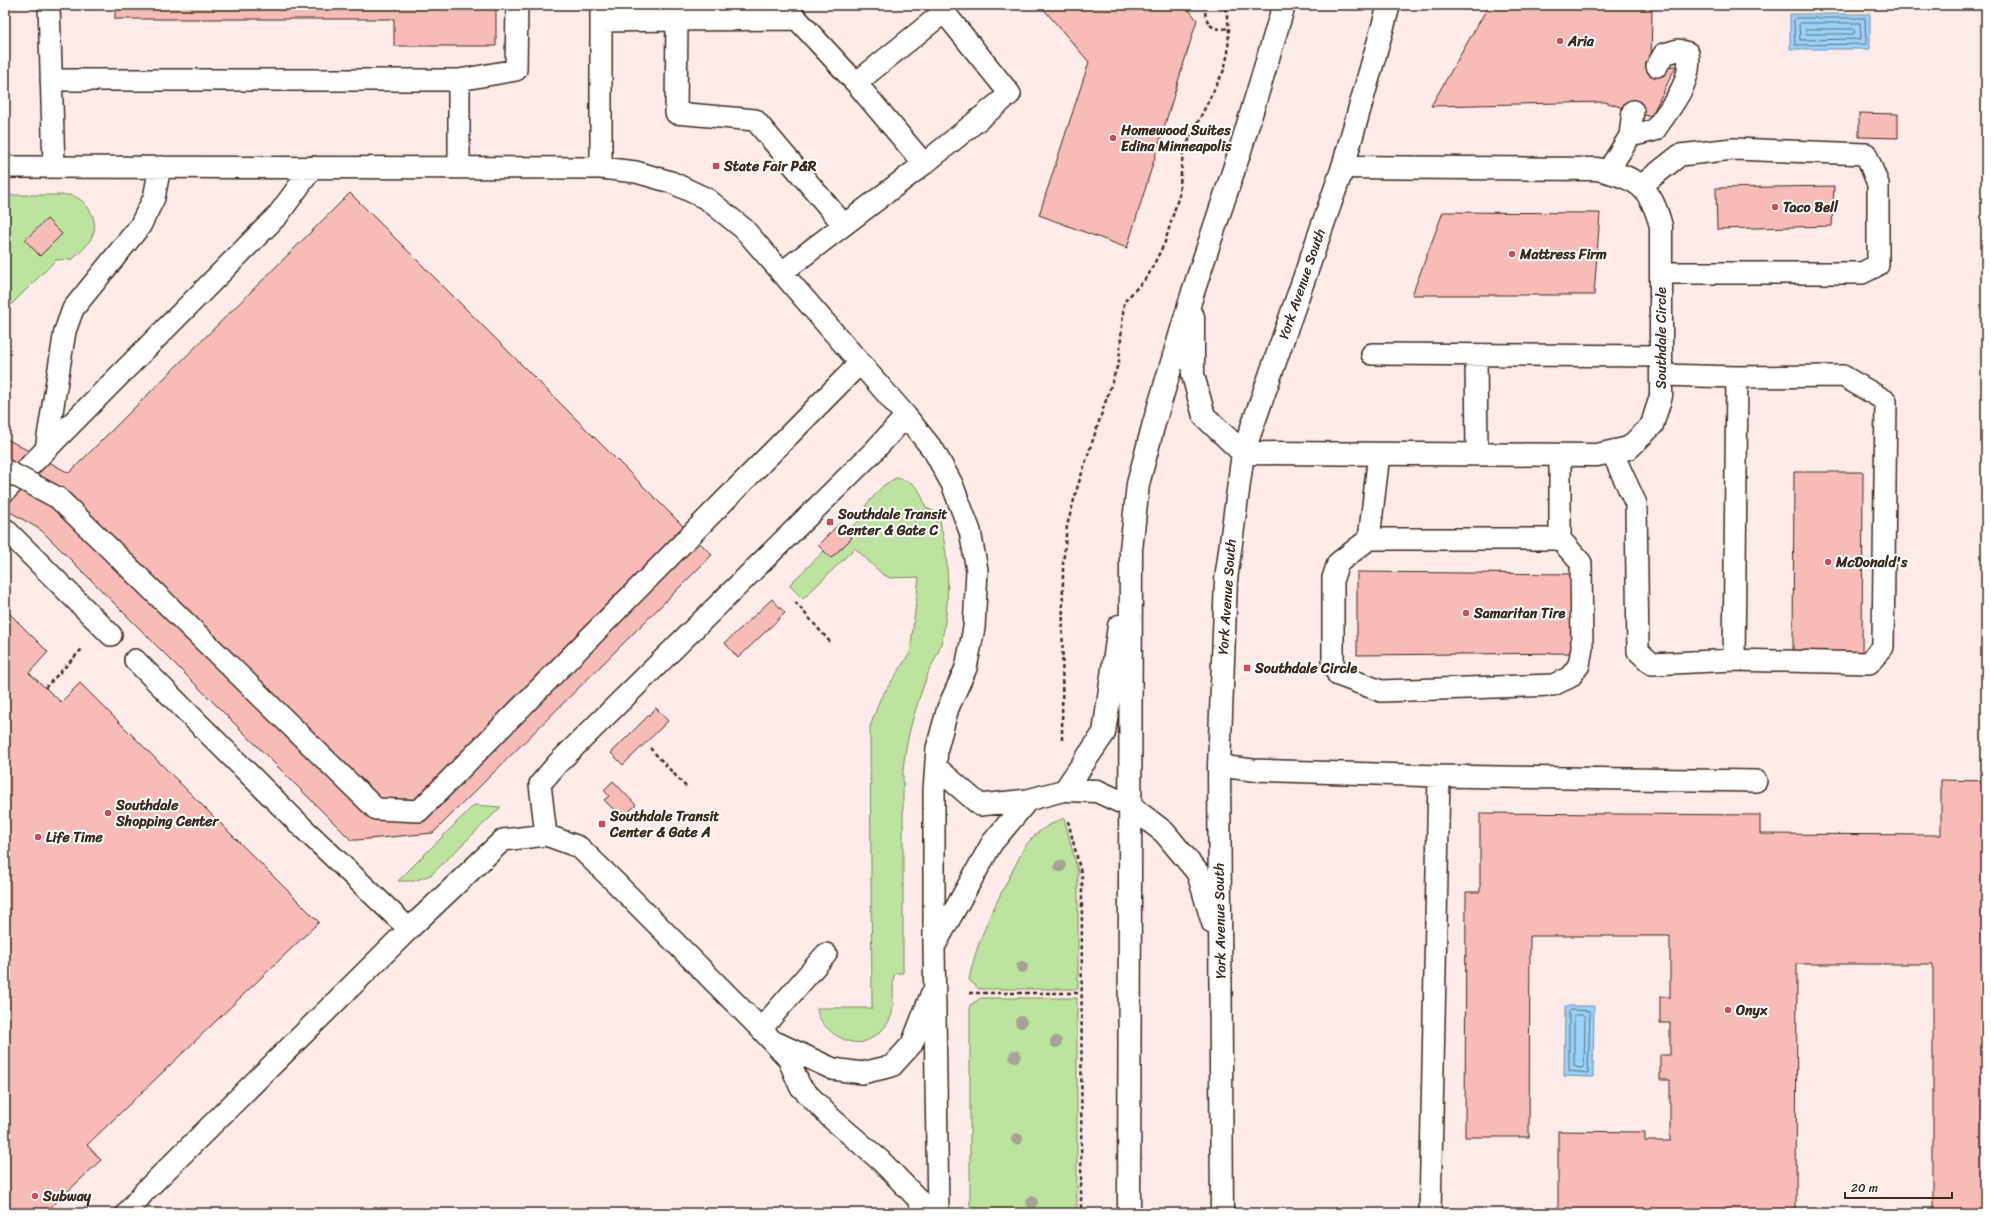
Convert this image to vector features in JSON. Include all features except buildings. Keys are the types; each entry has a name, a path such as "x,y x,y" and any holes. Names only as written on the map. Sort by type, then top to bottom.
{"street":[{"name":"York Avenue South","path":"1222,1213 1219,766 1226,580 1243,453 1343,167 1389,5"},
{"path":"1065,790 1104,733 1132,542 1138,484 1154,423 1193,292 1240,154 1284,6"},
{"path":"1343,167 1597,169 1642,185"},
{"name":"Southdale Circle","path":"1243,453 1597,455 1629,448 1652,425 1661,396 1661,226 1655,204 1642,185"},
{"path":"1193,292 1192,375 1204,416 1243,453"},
{"path":"1129,1213 1132,542"},
{"path":"1065,790 1097,792 1130,806 1164,832 1198,873 1220,947"}],"lane":[{"path":"49,5 54,167"},
{"path":"51,80 459,80 516,70 517,5"},
{"path":"781,272 924,164 1010,94 944,12 856,83"},
{"path":"601,168 601,13 677,20 796,19 856,83 924,164"},
{"path":"677,20 676,113 755,120 843,224"},
{"path":"1630,136 1655,130 1685,84 1690,65 1688,53 1678,50 1664,54 1657,66"},
{"path":"459,80 459,167"},
{"path":"1608,172 1630,136 1633,111"},
{"path":"1642,185 1680,155 1733,150 1866,154 1878,184 1878,265 1862,273 1661,272"},
{"path":"5,167 601,168 636,172 671,182 707,199 744,229 906,416 934,452 952,484 970,530 977,570 974,628 966,668 948,708 937,748 934,791 934,947 938,1213"},
{"path":"46,449 65,331 73,309 140,226 154,198 160,167"},
{"path":"5,491 278,215 314,167"},
{"path":"1372,354 1476,355 1661,366 1737,377 1734,660"},
{"path":"1476,355 1477,454"},
{"path":"5,470 58,498 376,809 419,810 860,364"},
{"path":"1612,452 1636,504 1638,651 1652,664 1734,660 1869,663 1883,647 1886,401 1843,376 1731,377"},
{"path":"546,835 540,784 558,763 874,451 906,416"},
{"path":"1369,539 1379,454"},
{"path":"1560,455 1560,539 1580,563 1582,648 1579,665 1570,677 1553,685 1381,691 1338,675 1333,664 1333,578 1338,563 1369,539 1560,539"},
{"path":"5,529 111,635"},
{"path":"135,660 302,827 409,929"},
{"path":"1219,766 1253,770 1439,776 1756,781"},
{"path":"936,767 980,805 1028,800 1065,790"},
{"path":"1430,1213 1439,776"},
{"path":"934,947 992,843 1028,800"},
{"path":"127,1213 144,1192 409,929 503,840 546,835 579,847 788,1058 800,1086 831,1118 881,1161 917,1198 924,1213"},
{"path":"766,1035 826,954"},
{"path":"766,1035 833,1068 862,1073 892,1066 912,1044 935,985"}],"path":[{"path":"1204,5 1206,19 1212,28 1220,30 1229,28"},
{"path":"795,602 831,643"},
{"path":"45,688 82,649"},
{"path":"650,748 688,788"},
{"path":"969,993 1081,993"}],"shaded area":[{"path":"5,5 1986,5 1986,1213 5,1213"}],"green space":[{"path":"5,195 71,195 82,201 90,210 93,216 94,228 90,241 73,259 56,260 5,311"},
{"path":"896,478 909,481 917,487 926,508 938,513 945,544 948,576 947,607 941,644 919,699 904,758 903,973 897,973 894,975 893,1010 887,1024 871,1039 863,1042 856,1042 841,1038 827,1028 818,1015 817,1008 872,1008 870,727 880,699 910,653 919,577 890,578 882,574 855,548 803,599 789,585 824,551 831,558 852,538 846,532 870,511 865,506 884,485"},
{"path":"474,805 501,807 431,875 414,881 398,881"},
{"path":"1064,818 1078,872 1078,989 979,989 969,980 978,945 992,912 1024,848 1041,830"},
{"path":"981,998 1077,998 1077,1213 970,1213 970,1005"}],"water":[{"path":"1790,14 1870,14 1870,49 1790,49"},
{"path":"1565,1006 1594,1006 1593,1077 1564,1076"}],"place":[{"name":"Aria","path":"1560,41"},
{"name":"Homewood Suites Edina Minneapolis","path":"1113,138"},
{"name":"State Fair P&R","path":"716,166"},
{"name":"Taco Bell","path":"1775,207"},
{"name":"Mattress Firm","path":"1512,254"},
{"name":"Southdale Transit Center & Gate C","path":"830,522"},
{"name":"McDonald's","path":"1828,562"},
{"name":"Samaritan Tire","path":"1466,613"},
{"name":"Southdale Circle","path":"1247,668"},
{"name":"Southdale Shopping Center","path":"108,813"},
{"name":"Southdale Transit Center & Gate A","path":"602,824"},
{"name":"Life Time","path":"38,837"},
{"name":"Onyx","path":"1728,1010"},
{"name":"Subway","path":"35,1196"}]}
